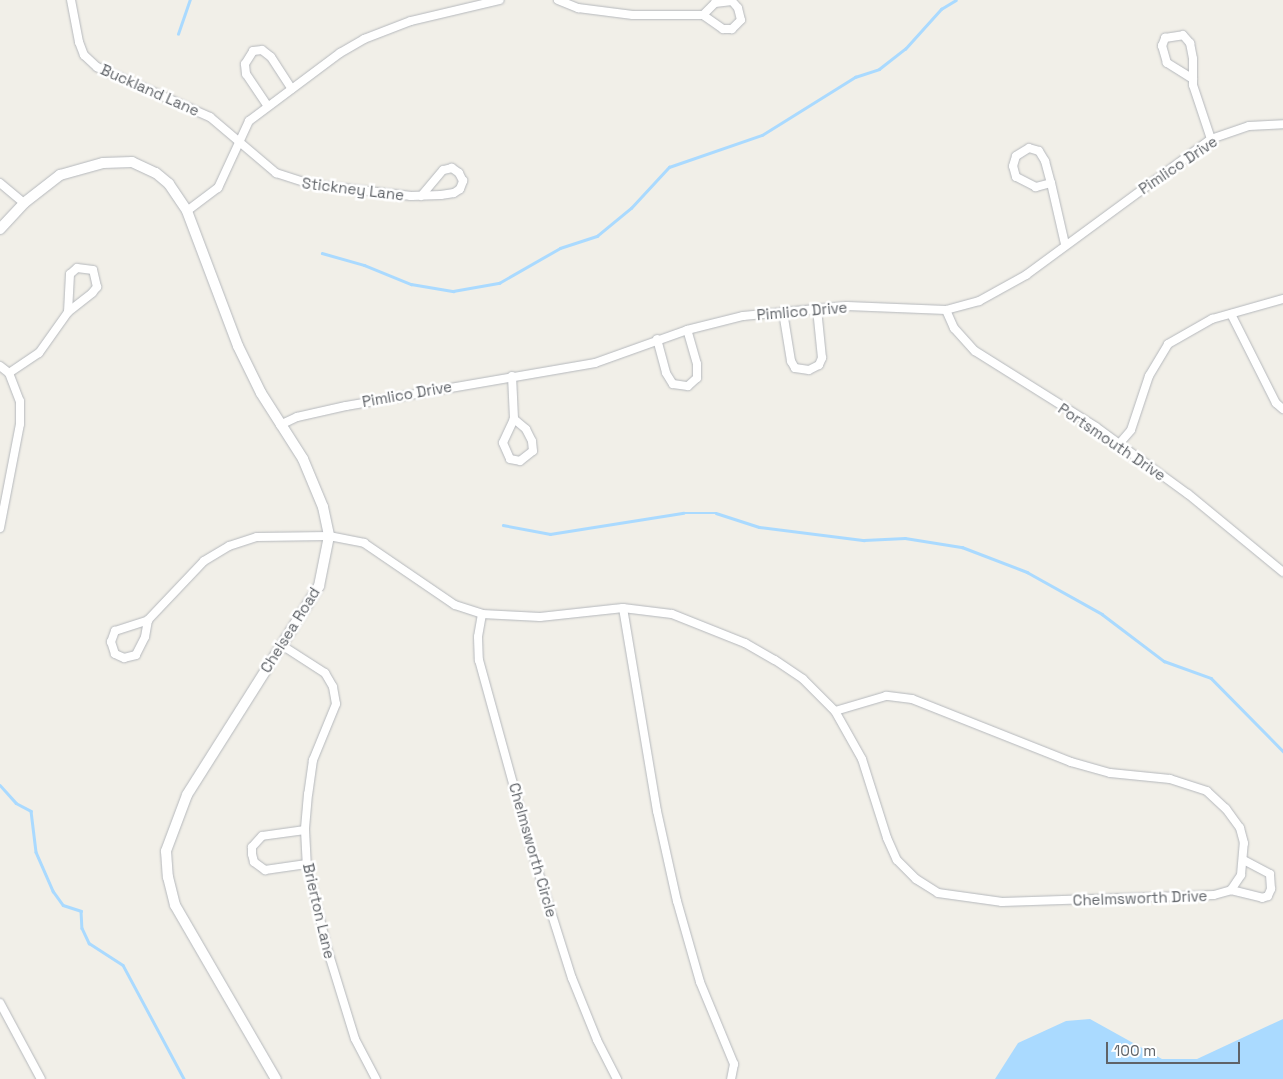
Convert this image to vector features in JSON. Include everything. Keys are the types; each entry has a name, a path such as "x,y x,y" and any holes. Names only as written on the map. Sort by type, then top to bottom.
{"street":[{"name":"Buckland Lane","path":"71,0 79,42 84,55 97,67 210,117 237,142"},
{"path":"187,211 218,188 237,142 250,121 267,106 364,39 411,21 500,0"},
{"path":"558,0 578,8 602,12 703,15 723,29 732,29 741,20 738,8 732,2 715,4 703,15"},
{"path":"1193,79 1167,63 1162,46 1165,38 1183,35 1190,43 1193,79 1211,140"},
{"path":"267,106 246,74 245,64 253,51 262,50 271,57 292,89"},
{"name":"Pimlico Drive","path":"280,425 297,417 346,406 595,363 657,339 743,316 847,306 946,310 979,301 1026,275 1065,244 1211,140 1248,126 1283,124"},
{"name":"Stickney Lane","path":"237,142 276,173 292,181 421,196 454,193 460,189 463,181 460,173 452,168 442,170 421,196"},
{"path":"1051,183 1036,187 1016,177 1014,166 1016,156 1029,148 1038,150 1051,183 1065,244"},
{"name":"Chelsea Road","path":"0,228 24,203 60,175 103,163 132,162 156,173 168,184 187,211 238,346 280,425 303,459 323,507 329,536 319,586 283,646 250,691 187,795 166,851 168,877 175,905 276,1079"},
{"path":"0,182 24,203"},
{"path":"9,373 39,353 68,312 97,287 93,270 77,268 70,274 68,312"},
{"path":"1119,444 1131,430 1149,376 1168,344 1196,326 1283,299"},
{"path":"783,312 791,361 795,368 809,370 819,365 822,358 817,308"},
{"name":"Portsmouth Drive","path":"946,310 954,328 975,351 1119,444 1188,494 1283,572"},
{"path":"1231,314 1276,404 1283,409"},
{"path":"657,339 666,373 673,384 688,386 697,378 697,364 687,330"},
{"path":"0,366 9,373 20,401 20,424 0,528"},
{"path":"512,376 514,419 504,444 510,459 520,462 533,451 532,441 526,429 514,419"},
{"name":"Chelmsworth Drive","path":"148,620 204,561 229,546 257,537 329,536 364,543 455,605 482,614 540,617 623,608 672,614 745,643 803,679 835,711 862,758 887,838 898,860 916,880 938,893 1002,902 1209,895 1231,890"},
{"path":"623,608 657,811 677,901 700,982 734,1064 731,1079"},
{"name":"Chelmsworth Circle","path":"482,614 478,637 479,660 529,842 572,978 597,1040 617,1079"},
{"path":"148,620 145,637 136,654 124,658 116,654 111,642 115,631 148,620"},
{"name":"Brierton Lane","path":"283,646 325,673 334,687 336,704 313,760 305,830 307,864 327,948 355,1039 376,1079"},
{"path":"835,711 886,696 912,699 1071,762 1110,773 1170,779 1207,791 1226,808 1240,828 1244,860 1241,875 1231,890 1262,898 1268,896 1271,889 1270,874 1265,868 1244,860"},
{"path":"305,830 262,836 252,847 252,854 254,862 265,870 307,864"},
{"path":"0,1003 41,1079"}],"water":[{"path":"1090,1019 1162,1059 1197,1059 1283,1019 1283,1079 995,1079 1018,1043 1066,1021"}],"waterway":[{"path":"178,34 190,0"},
{"path":"322,253 364,265 411,284 453,291 499,283 560,248 597,236 631,208 669,167 762,135 855,77 879,69 905,49 941,9 956,0"},
{"path":"503,525 550,534 683,513 716,513 759,527 864,540 905,538 962,547 1027,572 1102,614 1164,661 1211,678 1283,751"},
{"path":"0,785 16,803 31,811 36,852 53,891 63,905 81,911 82,928 89,943 123,965 184,1079"}]}
